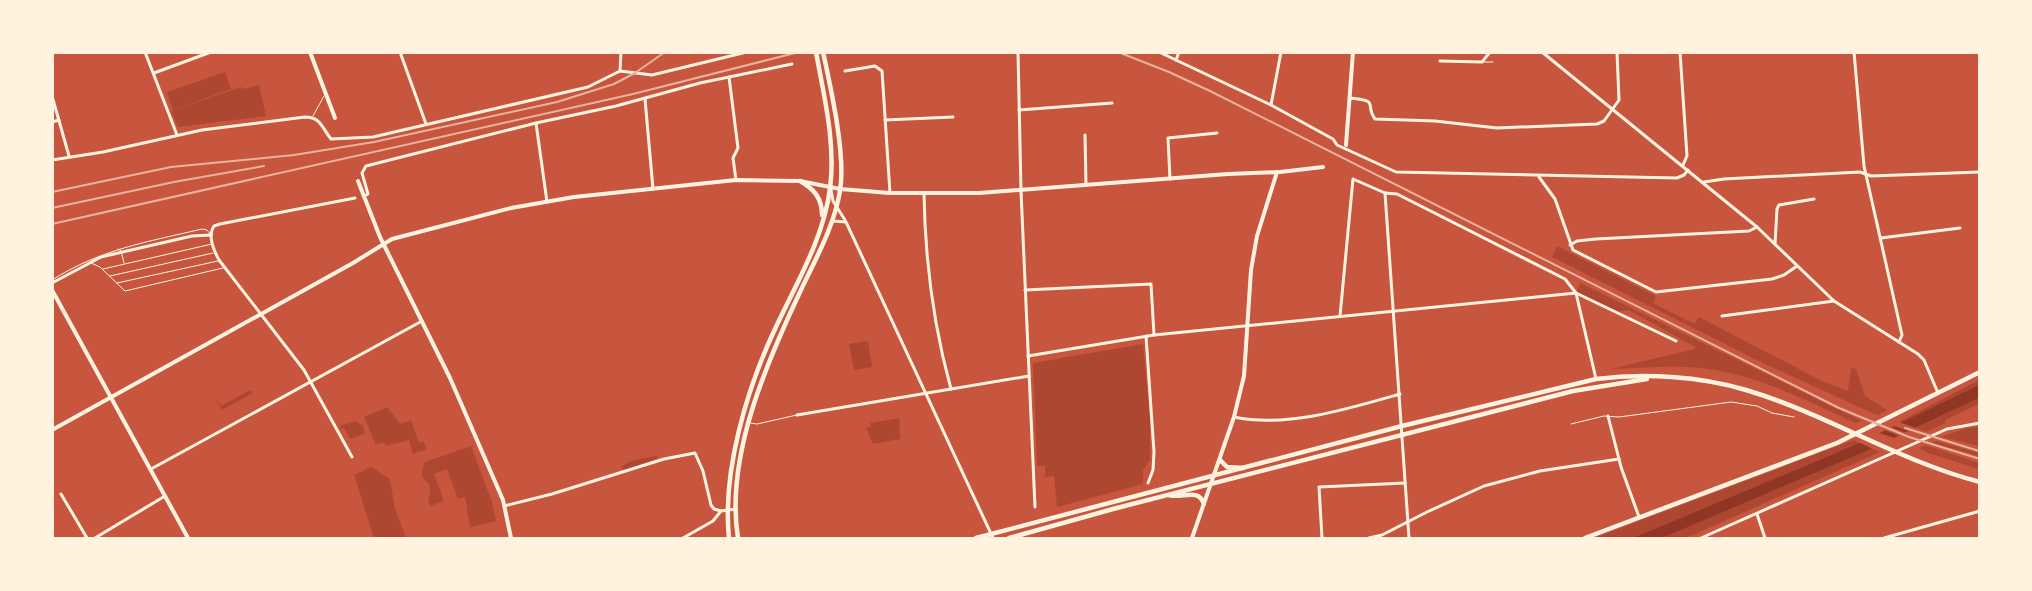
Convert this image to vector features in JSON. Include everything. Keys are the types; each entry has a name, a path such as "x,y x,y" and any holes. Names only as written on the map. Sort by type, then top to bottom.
{"main road":[{"path":"729,538 728,509 736,450 755,381 772,335 818,236 829,194 829,132 816,52"},
{"path":"738,538 736,509 739,473 749,422 762,381 784,326 833,221 837,207 841,173 836,121 823,52"},
{"path":"800,181 812,188 819,198 823,221"},
{"path":"1585,538 1820,450 1980,372"},
{"path":"976,538 993,536 1402,426 1596,379 1627,376 1696,379 1747,390 1915,461 1980,482"},
{"path":"1009,538 1212,483 1574,391 1658,378"},
{"path":"1220,460 1227,467 1246,468"},
{"path":"1168,495 1194,494 1200,497 1204,504"}],"street":[{"path":"146,52 177,135"},
{"path":"154,73 211,52"},
{"path":"310,52 335,118"},
{"path":"400,52 426,124"},
{"path":"620,70 621,52"},
{"path":"52,160 103,152 214,128 313,117 322,124 331,139 373,137 588,87 620,70 652,74 746,52"},
{"path":"1018,52 1021,191 1035,507"},
{"path":"1159,52 1271,105 1356,155 1396,172 1677,178 1684,175 1688,170"},
{"path":"1176,60 1179,52"},
{"path":"1271,105 1281,52"},
{"path":"1346,146 1353,52"},
{"path":"1440,61 1482,62 1490,52"},
{"path":"1542,52 1758,226 1775,245 1834,301 1924,360 1938,393"},
{"path":"1350,98 1367,101 1371,105 1375,120 1435,122 1497,128 1597,124 1604,121 1613,110 1620,96 1617,52"},
{"path":"1680,52 1687,156 1683,166"},
{"path":"1854,52 1866,174 1902,335 1899,342"},
{"path":"364,196 368,194 362,172 366,166 536,123 644,99 655,94 792,64"},
{"path":"844,71 875,66 880,68 890,193"},
{"path":"729,77 738,148 733,158 736,180"},
{"path":"52,96 70,156"},
{"path":"644,99 653,189"},
{"path":"1019,110 1112,103"},
{"path":"885,120 953,117"},
{"path":"52,122 59,120"},
{"path":"536,123 547,202"},
{"path":"1170,179 1168,138 1217,134"},
{"path":"1085,136 1086,186"},
{"path":"52,430 384,244 408,233 547,202 736,180 800,181 840,189 890,193 1021,191 1323,167"},
{"path":"1192,538 1234,417 1244,376 1251,270 1257,236 1277,172"},
{"path":"1704,182 1724,178 1860,172 1871,176 1980,172"},
{"path":"1539,176 1555,200 1570,245 1578,254 1656,292 1772,279 1784,275 1797,266"},
{"path":"1340,316 1353,179 1385,193 1397,194 1565,279 1576,292 1676,341"},
{"path":"358,181 384,244 422,321 504,506 511,538"},
{"path":"828,186 993,536"},
{"path":"924,193 929,282 941,351 951,389"},
{"path":"1385,193 1409,538"},
{"path":"829,194 834,201"},
{"path":"352,457 310,382 261,313 214,252 211,235 214,226 220,224 355,198"},
{"path":"1775,245 1776,209 1779,205 1814,199"},
{"path":"833,221 845,221"},
{"path":"1570,245 1577,241 1596,239 1749,232 1758,226"},
{"path":"1881,238 1960,228"},
{"path":"52,281 85,264 119,250 198,235 211,235"},
{"path":"1025,290 1151,284 1154,335"},
{"path":"52,290 188,538"},
{"path":"1028,356 1146,336 1248,324 1394,312 1576,292"},
{"path":"1576,292 1596,379"},
{"path":"1722,316 1834,301"},
{"path":"151,469 422,321"},
{"path":"1146,336 1154,452 1153,470 1148,483"},
{"path":"797,416 1029,376"},
{"path":"1234,417 1246,420 1299,417 1356,406 1400,394"},
{"path":"1608,416 1619,459 1639,517"},
{"path":"1701,538 1947,430 1980,423"},
{"path":"504,506 570,489 664,459 695,453 703,471 711,505 714,509 721,511 736,509"},
{"path":"1369,538 1407,524 1448,502 1509,479 1540,471 1619,459"},
{"path":"1322,538 1319,487 1405,483"},
{"path":"61,494 86,538"},
{"path":"95,538 165,496"},
{"path":"683,538 713,521 721,511"},
{"path":"1884,538 1980,511"},
{"path":"1757,514 1765,538"}],"lane":[{"path":"1482,62 1493,62"},
{"path":"313,117 326,93"},
{"path":"103,269 212,244"},
{"path":"119,250 124,264"},
{"path":"52,281 93,257 113,252"},
{"path":"109,276 214,252"},
{"path":"116,283 220,260"},
{"path":"85,264 92,263 103,269 125,291 225,267"},
{"path":"1571,424 1608,416 1619,417 1731,402 1751,404 1794,418"},
{"path":"749,422 757,424 797,416"}],"shaded area":[{"path":"225,72 231,89 173,110 167,92"},
{"path":"259,85 266,116 178,127 171,111 241,87 244,89"},
{"path":"1557,246 1656,296 1653,303 1695,324 1699,317 1822,381 1848,391 1851,368 1856,369 1865,396 1887,410 1878,415 1872,413 1759,361 1552,257"},
{"path":"1580,283 1862,421 1855,423 1818,405 1740,375 1700,368 1655,367 1611,369 1694,349 1695,347 1629,310 1614,312 1576,293"},
{"path":"868,341 872,367 854,370 849,344"},
{"path":"1143,344 1150,421 1150,460 1143,470 1143,484 1057,507 1054,476 1045,477 1045,466 1037,466 1033,363"},
{"path":"1979,380 1979,385 1901,423 1899,422"},
{"path":"1979,385 1979,398 1866,451 1662,538 1633,538 1857,444"},
{"path":"250,390 253,393 222,410 213,393 221,406"},
{"path":"1979,398 1979,404 1945,420 1945,423 1926,432 1916,428"},
{"path":"387,407 400,424 411,420 419,443 423,441 427,449 413,454 409,440 386,446 384,442 376,445 364,417"},
{"path":"899,418 900,439 873,444 866,428 871,427 870,423"},
{"path":"355,421 363,426 365,434 350,439 344,428 341,429 340,426"},
{"path":"1979,427 1979,446 1941,437 1967,428"},
{"path":"1854,440 1859,443 1633,538 1594,538"},
{"path":"1936,441 1979,453 1979,456 1933,443"},
{"path":"1925,445 1979,463 1979,469 1928,453 1919,448"},
{"path":"471,446 492,502 496,521 471,527 465,497 458,499 447,469 434,474 444,501 430,506 428,498 430,495 430,485 422,473 425,462"},
{"path":"1871,448 1880,452 1686,538 1662,538"},
{"path":"657,456 658,458 623,471 622,466 630,462"},
{"path":"371,467 390,479 395,509 406,538 374,538 354,475"}],"pier":[{"path":"1898,422 1919,429 1912,432 1891,425"},
{"path":"1889,426 1909,434 1902,437 1882,429"},
{"path":"1877,432 1897,439 1875,450 1856,441"}],"railway":[{"path":"52,192 171,167 294,155 374,142 557,102 614,84 635,73 665,52"},
{"path":"52,224 633,94 799,52"},
{"path":"1118,52 1210,91 1839,408 1909,437 1980,459"},
{"path":"52,208 174,182 264,166"},
{"path":"1905,428 1979,451"}]}
